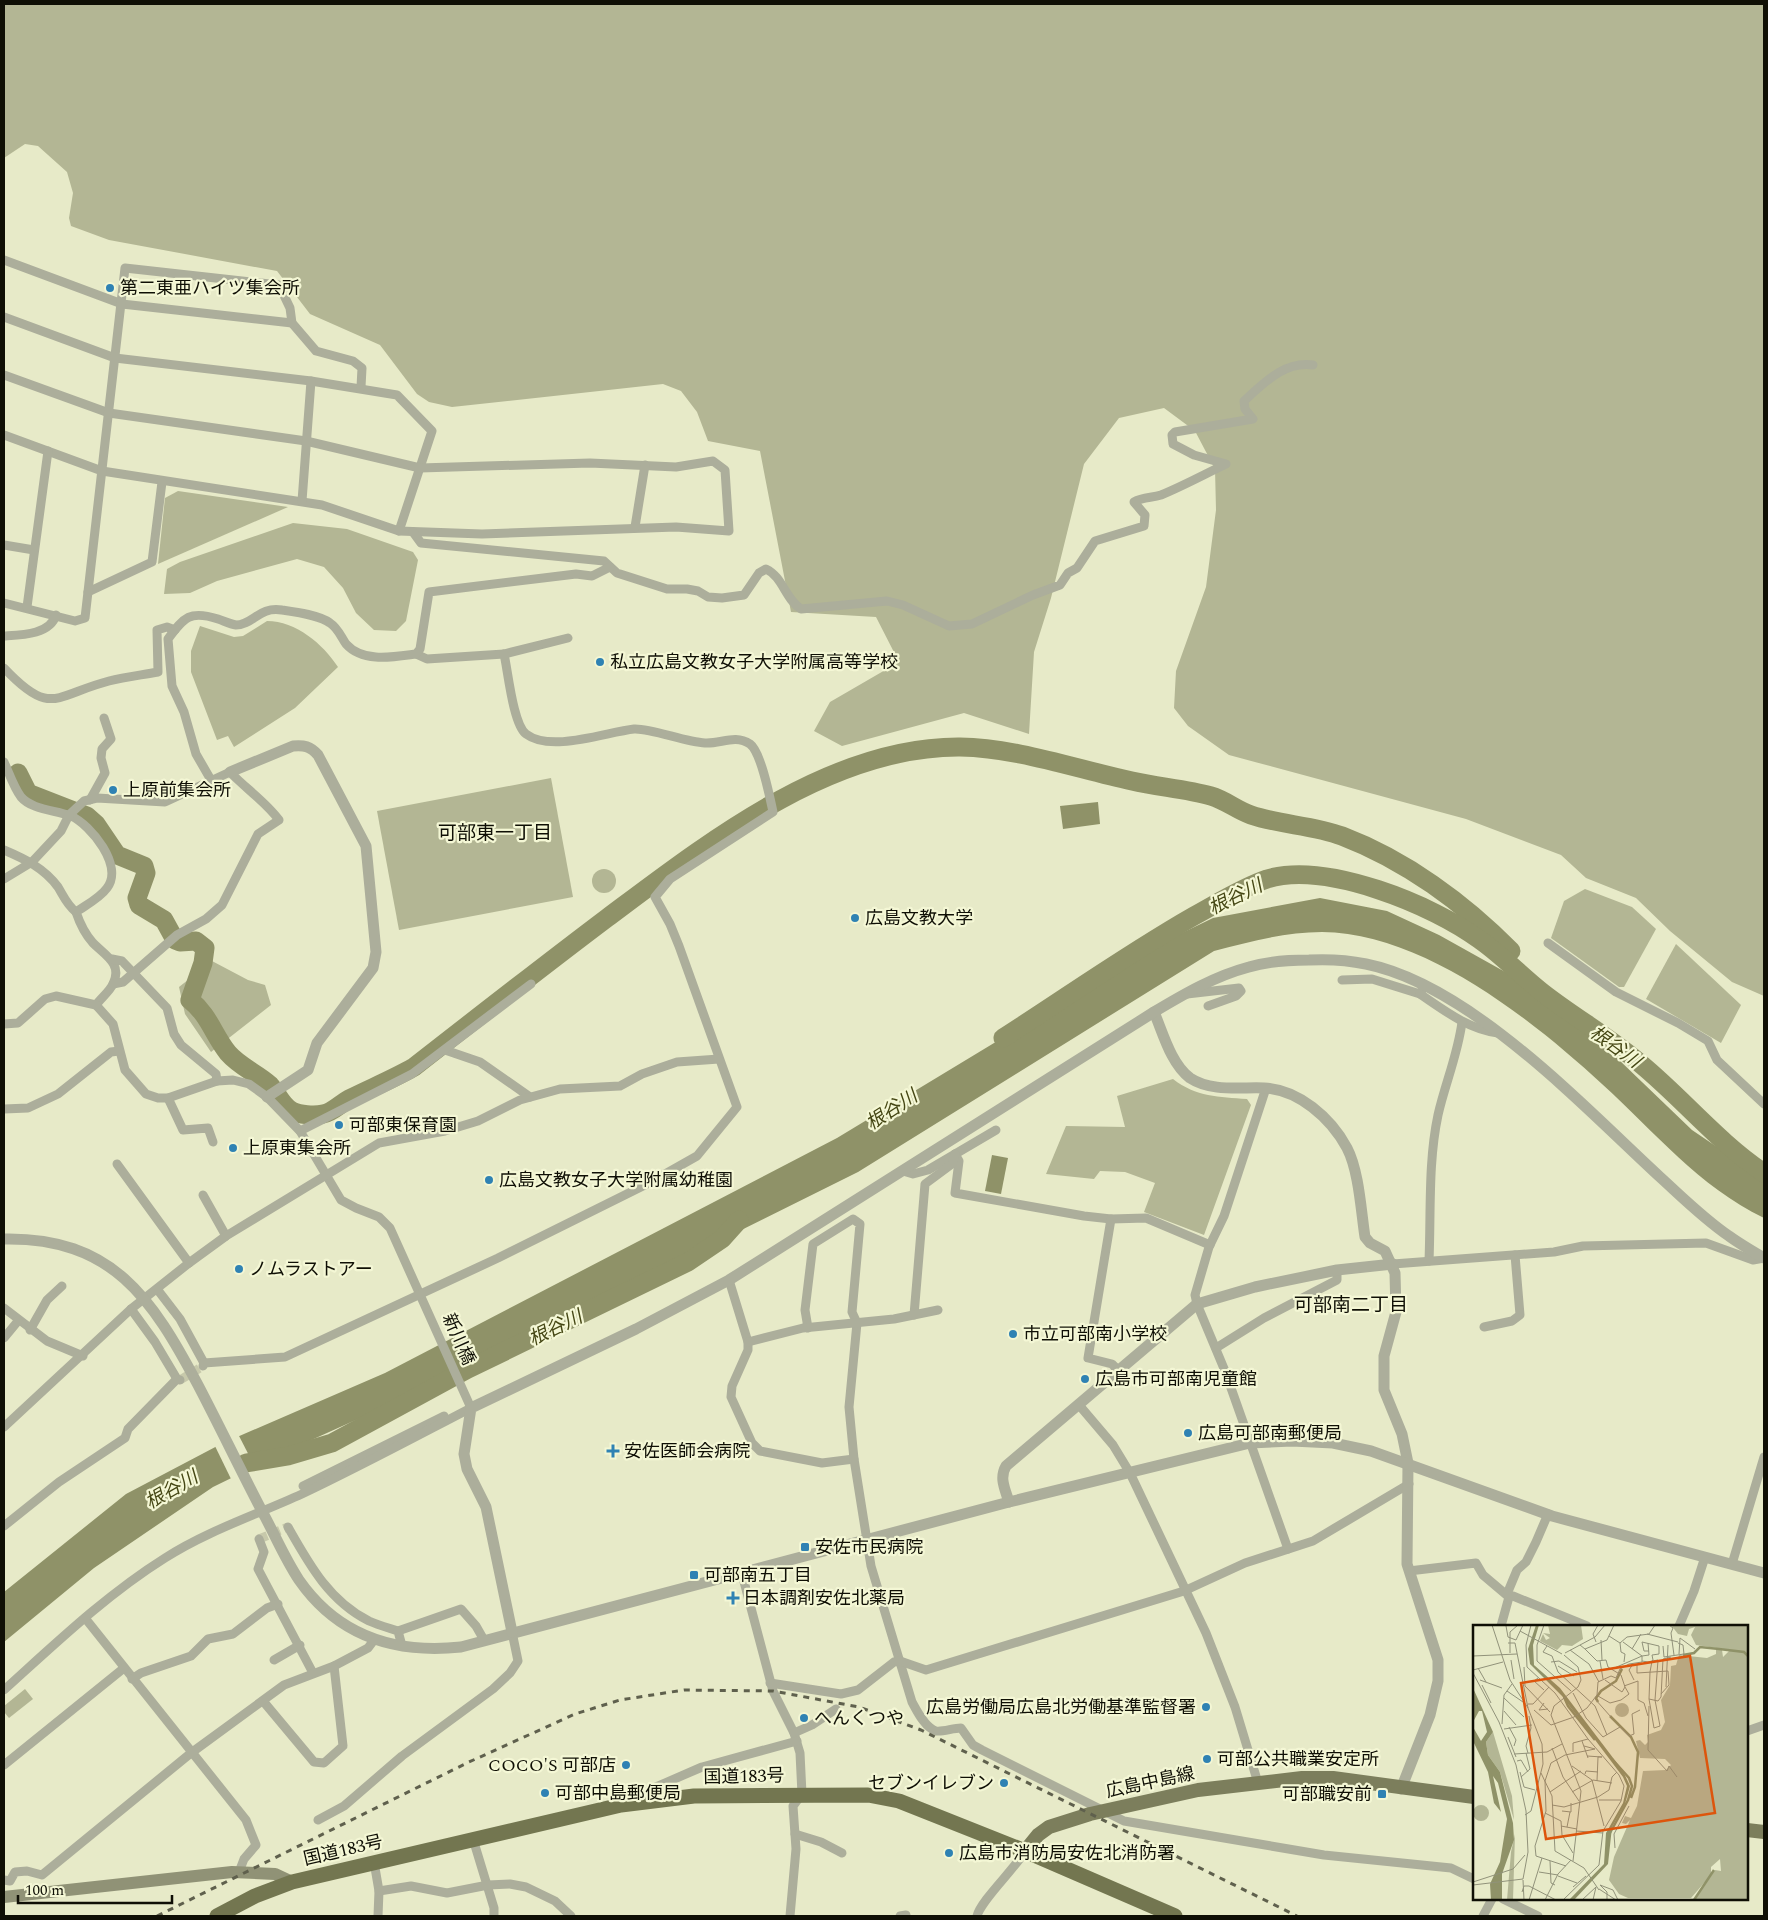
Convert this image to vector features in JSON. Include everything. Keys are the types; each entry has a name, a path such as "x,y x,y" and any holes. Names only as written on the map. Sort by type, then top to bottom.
{"highway":[{"name":"国道183号","path":"216,1916 255,1896 292,1882 621,1805 694,1796 802,1794 868,1795 899,1801 1175,1916"}],"main road":[{"name":"広島中島線","path":"1025,1852 1038,1835 1049,1827 1104,1811 1198,1790 1302,1778 1333,1778 1401,1789 1473,1797"},
{"path":"1748,1830 1764,1832"},
{"path":"4,1896 239,1872 275,1874 292,1882"}],"street":[{"path":"4,260 122,304 292,323"},
{"path":"4,603 27,607 75,621 85,618 126,268 279,285 290,308 292,323 316,351 353,361 362,368 361,387"},
{"path":"4,317 115,358 361,387 397,394 432,431 398,531"},
{"path":"413,532 422,543 604,561 617,573 654,586 667,589 687,588 698,591 708,597 722,598 744,595 759,573 766,568 775,573 795,605 801,609 887,602 903,605 949,626 972,624 1033,594 1060,585 1068,573 1077,568 1095,541 1144,526 1145,515 1134,502 1174,490 1226,464 1194,455 1173,444 1172,435 1175,432 1253,419 1245,409 1244,401 1256,390 1283,370 1299,363 1313,365"},
{"path":"4,375 109,413 306,441 420,468 590,463 676,468 713,461 725,470 729,532 676,527 482,534 398,531 322,505 162,482 102,471 4,436"},
{"path":"302,501 311,381"},
{"path":"27,607 48,451"},
{"path":"636,527 646,465"},
{"path":"88,592 152,562 162,482"},
{"path":"4,545 34,550"},
{"path":"416,654 420,649 429,592 576,574 592,576 610,567"},
{"path":"211,780 196,754 184,712 172,686 168,639 182,619 195,614 209,616 234,625 244,624 269,609 282,610 328,621 352,649 371,657 386,659 416,654 427,659 504,654 568,638"},
{"path":"4,636 27,635 41,630 54,620 56,615"},
{"path":"4,668 22,687 34,695 48,698 65,698 108,681 158,672 157,630 167,627 175,630"},
{"path":"157,1289 180,1319 204,1364 285,1356 422,1295 652,1182 696,1156 737,1106 673,931 655,897 670,879 773,812 758,755 751,744 736,739 706,743 636,729 578,740 540,741 525,733 518,720 504,654"},
{"path":"90,800 105,773 101,758 102,749 111,740 104,718"},
{"path":"4,879 32,862 61,831 72,811 84,800 165,802 211,780 293,746 303,745 312,749 318,754 366,846 376,952 373,968 317,1043 308,1070 273,1094"},
{"path":"4,762 21,797 31,804 72,811 90,828 109,858 110,880 107,888 76,912"},
{"path":"113,984 123,982 174,937 206,919 222,905 258,834 279,820 271,809 251,794 230,772"},
{"path":"4,850 32,862 58,887 68,905 76,912 80,925 92,942 112,959 117,972 113,984 96,1005"},
{"path":"1548,943 1616,992 1678,1023 1708,1041 1717,1060 1764,1104"},
{"path":"4,1024 18,1023 45,999 56,996 96,1005 113,1024 125,1070 146,1094 158,1098 168,1098 218,1081 216,1074 181,1045 174,1034 167,1008 122,961 112,959"},
{"path":"4,1690 85,1618 130,1582 166,1557 440,1417 471,1408 636,1329 729,1280 1184,994 1222,976 1278,960 1328,960 1367,964 1422,990 1454,1002 1498,1033 1536,1064 1679,1195 1728,1236 1764,1258"},
{"path":"1342,980 1372,979 1422,990 1462,1022 1484,1032 1498,1033"},
{"path":"300,1131 412,1074 531,984"},
{"path":"1184,994 1239,988 1241,991 1236,996 1208,1006"},
{"path":"1154,1012 1168,1047 1181,1070 1190,1078 1201,1084 1218,1087 1281,1089 1297,1096 1334,1130 1347,1149 1353,1166 1365,1237 1370,1243 1385,1251 1393,1264 1396,1312 1384,1356 1384,1390 1402,1434 1408,1463 1407,1564 1420,1607 1433,1639 1438,1660 1438,1681 1430,1715 1401,1789"},
{"path":"1430,1261 1433,1156 1437,1126 1460,1040 1462,1022"},
{"path":"445,1050 480,1062 530,1098"},
{"path":"4,1109 28,1108 58,1094 110,1052 119,1051"},
{"path":"4,1427 83,1356 131,1309 189,1262 226,1236 379,1143 429,1135 469,1124 530,1098 560,1089 620,1086 642,1074 677,1062 719,1059"},
{"name":"新川橋","path":"218,1081 232,1080 249,1084 273,1094 300,1131 341,1200 379,1217 390,1228 422,1295 471,1408"},
{"path":"1266,1088 1224,1216 1210,1245 1195,1294 1196,1304 1216,1348 1288,1549"},
{"path":"168,1098 183,1130 208,1128 213,1142"},
{"path":"903,1171 913,1174 928,1170 996,1130"},
{"path":"955,1154 959,1162 955,1193 1111,1220 1146,1218 1210,1245"},
{"path":"914,1315 925,1184 952,1164 955,1154"},
{"path":"118,1164 189,1262"},
{"path":"203,1194 226,1236"},
{"path":"808,1328 805,1310 813,1244 853,1218 860,1224 852,1312 857,1323 849,1407 854,1459 866,1539 871,1566 912,1702 918,1714 932,1728 937,1731 961,1728 973,1745 1124,1821 1324,1855 1451,1868 1473,1879"},
{"path":"1111,1220 1088,1358 1112,1364 1119,1371"},
{"path":"4,1239 41,1240 69,1246 112,1268 145,1298 176,1345 203,1393 291,1567 310,1594 334,1616 374,1640 402,1646 441,1649 461,1646 742,1574 866,1539 1009,1502 1250,1443 1292,1441 1333,1443 1371,1450 1474,1489 1548,1514 1764,1573"},
{"path":"1009,1502 1003,1480 1006,1466 1196,1304 1255,1287 1337,1270 1554,1252 1583,1246 1706,1242 1753,1260 1764,1258"},
{"path":"1484,1327 1512,1321 1520,1316 1515,1255"},
{"path":"1216,1348 1264,1318 1337,1280 1337,1270"},
{"path":"729,1280 748,1342 748,1350 732,1386 731,1397 752,1443 760,1451 822,1463 854,1459"},
{"path":"30,1330 47,1300 62,1286"},
{"path":"4,1308 18,1321 47,1341 83,1356"},
{"path":"4,1526 59,1482 125,1438 128,1429 178,1380 155,1342 131,1309"},
{"path":"748,1342 808,1328 857,1323 938,1310"},
{"path":"4,1338 18,1321"},
{"path":"1079,1405 1113,1445 1130,1473 1184,1591 1206,1633 1235,1707 1258,1783"},
{"path":"318,1820 344,1806 402,1756 493,1689 510,1673 518,1661 486,1507 467,1468 464,1454 471,1408"},
{"path":"1732,1564 1764,1457"},
{"path":"770,1683 841,1694 858,1690 894,1662 900,1661 926,1670 1184,1591 1245,1564 1313,1541 1409,1484"},
{"path":"1502,1625 1508,1596 1517,1570 1526,1562 1548,1514"},
{"path":"288,1527 318,1578 333,1594 369,1621 398,1632 461,1609 476,1626 484,1640"},
{"path":"260,1539 264,1552 258,1569 313,1673"},
{"path":"1679,1625 1694,1591 1705,1557"},
{"path":"1409,1570 1476,1563 1483,1575 1508,1596 1513,1596 1585,1625"},
{"path":"742,1574 770,1683 796,1737 800,1753 802,1794 793,1806 795,1834 794,1894 790,1916"},
{"path":"132,1679 141,1673 191,1656 208,1639 233,1634 267,1608 278,1604"},
{"path":"85,1618 246,1820 256,1845 244,1859 239,1872"},
{"path":"398,1632 402,1646"},
{"path":"4,1880 10,1881 15,1872 27,1871 42,1876 191,1753 284,1684 334,1666 368,1648 374,1640"},
{"path":"274,1660 300,1646"},
{"path":"263,1701 314,1762 324,1763 343,1746 334,1666"},
{"path":"4,1766 124,1668"},
{"path":"648,1801 649,1790 702,1767 796,1737 836,1709"},
{"path":"1748,1731 1764,1725"},
{"path":"795,1834 821,1842 842,1853"},
{"path":"473,1839 488,1885 494,1908 494,1916"},
{"path":"977,1916 982,1906 1017,1865 1025,1852"},
{"path":"374,1862 379,1891 378,1916"},
{"path":"379,1891 411,1886 447,1893 488,1885 510,1884 526,1887 555,1901 571,1916"},
{"path":"1484,1916 1492,1900"},
{"path":"1505,1900 1538,1916"}],"shaded area":[{"path":"4,4 1764,4 1764,996 1732,982 1670,931 1636,898 1586,878 1561,855 1466,819 1229,755 1188,726 1174,708 1176,671 1206,587 1216,510 1215,469 1195,431 1164,408 1119,418 1084,464 1051,598 1034,652 1029,734 964,713 842,746 814,731 830,702 899,662 876,617 791,612 760,451 708,441 697,412 681,391 663,384 452,407 429,402 417,394 380,345 310,314 277,271 109,240 71,226 69,218 73,193 67,172 38,146 25,144 4,158"},
{"path":"178,491 288,507 158,564 165,498"},
{"path":"293,523 347,529 413,552 418,560 406,621 396,631 374,630 356,613 343,588 324,567 297,559 217,581 190,593 164,594 167,569 180,562"},
{"path":"267,621 288,625 308,635 325,650 338,667 295,708 234,747 228,736 217,740 191,672 191,651 200,626 234,637 243,636"},
{"path":"551,778 573,897 399,930 377,811"},
{"path":"604,869 613,872 616,881 613,890 604,893 595,890 592,881 595,872"},
{"path":"1585,889 1632,907 1656,929 1624,987 1619,987 1551,938 1564,901"},
{"path":"1676,944 1741,1005 1721,1043 1646,999"},
{"path":"212,961 248,980 265,985 271,1005 211,1052 185,1014 179,987"},
{"path":"1173,1079 1199,1093 1217,1097 1247,1099 1251,1105 1204,1235 1144,1212 1155,1183 1125,1172 1100,1171 1094,1179 1046,1174 1066,1126 1125,1127 1117,1096"},
{"path":"25,1689 33,1699 9,1718 4,1712 4,1706"}],"water":[{"path":"1098,802 1100,824 1063,829 1060,806"},
{"path":"1320,898 1387,911 1439,935 1516,978 1617,1058 1692,1130 1751,1170 1764,1176 1764,1218 1740,1205 1698,1174 1602,1084 1542,1033 1508,1007 1436,963 1398,947 1360,936 1322,932 1308,932 1267,938 1240,944 1214,951 858,1172 389,1405 213,1487 94,1568 4,1642 4,1592 126,1494 221,1444 385,1373 837,1138 1151,948 1213,918"},
{"path":"992,1155 1008,1158 1001,1194 985,1191"}],"pier":[{"path":"238,1434 256,1469 232,1481 214,1444"}],"waterway":[{"path":"18,773 28,793 87,816 96,824 117,855 144,866 146,873 137,898 139,905 164,920 175,940 180,942 196,941 205,948 203,963 190,1000 202,1012 228,1053 270,1085 289,1109 303,1114 316,1115 326,1113 349,1099 414,1067 645,889 728,831 772,804 817,781 864,763 912,751 960,747 982,748 1025,755 1132,781 1211,796 1251,815 1331,832 1365,846 1411,870 1474,916 1511,951"},
{"name":"根谷川","path":"1003,1038 1146,945 1248,887 1267,879 1291,875 1319,876 1348,881 1408,901 1435,913 1480,940 1543,993 1630,1055 1717,1135 1764,1173"},
{"name":"根谷川","path":"246,1463 288,1456 332,1443 468,1369 688,1262 722,1239 739,1220"}],"tunnel":[{"path":"180,1380 203,1366"},
{"path":"259,1539 288,1527"}],"railway":[{"path":"157,1916 469,1762 575,1714 620,1700 684,1690 773,1691 859,1707 921,1730 1297,1916"}],"place":[{"name":"第二東亜ハイツ集会所","path":"110,288"},
{"name":"私立広島文教女子大学附属高等学校","path":"600,662"},
{"name":"上原前集会所","path":"113,790"},
{"name":"広島文教大学","path":"855,918"},
{"name":"可部東保育園","path":"339,1125"},
{"name":"上原東集会所","path":"233,1148"},
{"name":"広島文教女子大学附属幼稚園","path":"489,1180"},
{"name":"ノムラストアー","path":"239,1269"},
{"name":"市立可部南小学校","path":"1013,1334"},
{"name":"広島市可部南児童館","path":"1085,1379"},
{"name":"広島可部南郵便局","path":"1188,1433"},
{"name":"安佐医師会病院","path":"613,1451"},
{"name":"安佐市民病院","path":"805,1547"},
{"name":"可部南五丁目","path":"694,1575"},
{"name":"日本調剤安佐北薬局","path":"733,1598"},
{"name":"広島労働局広島北労働基準監督署","path":"1206,1707"},
{"name":"へんくつや","path":"804,1718"},
{"name":"可部公共職業安定所","path":"1207,1759"},
{"name":"COCO'S 可部店","path":"626,1765"},
{"name":"セブンイレブン","path":"1004,1783"},
{"name":"可部中島郵便局","path":"545,1793"},
{"name":"可部職安前","path":"1382,1794"},
{"name":"広島市消防局安佐北消防署","path":"949,1853"}],"district":[{"name":"可部東一丁目","path":"495,832"},
{"name":"可部南二丁目","path":"1351,1304"}]}
